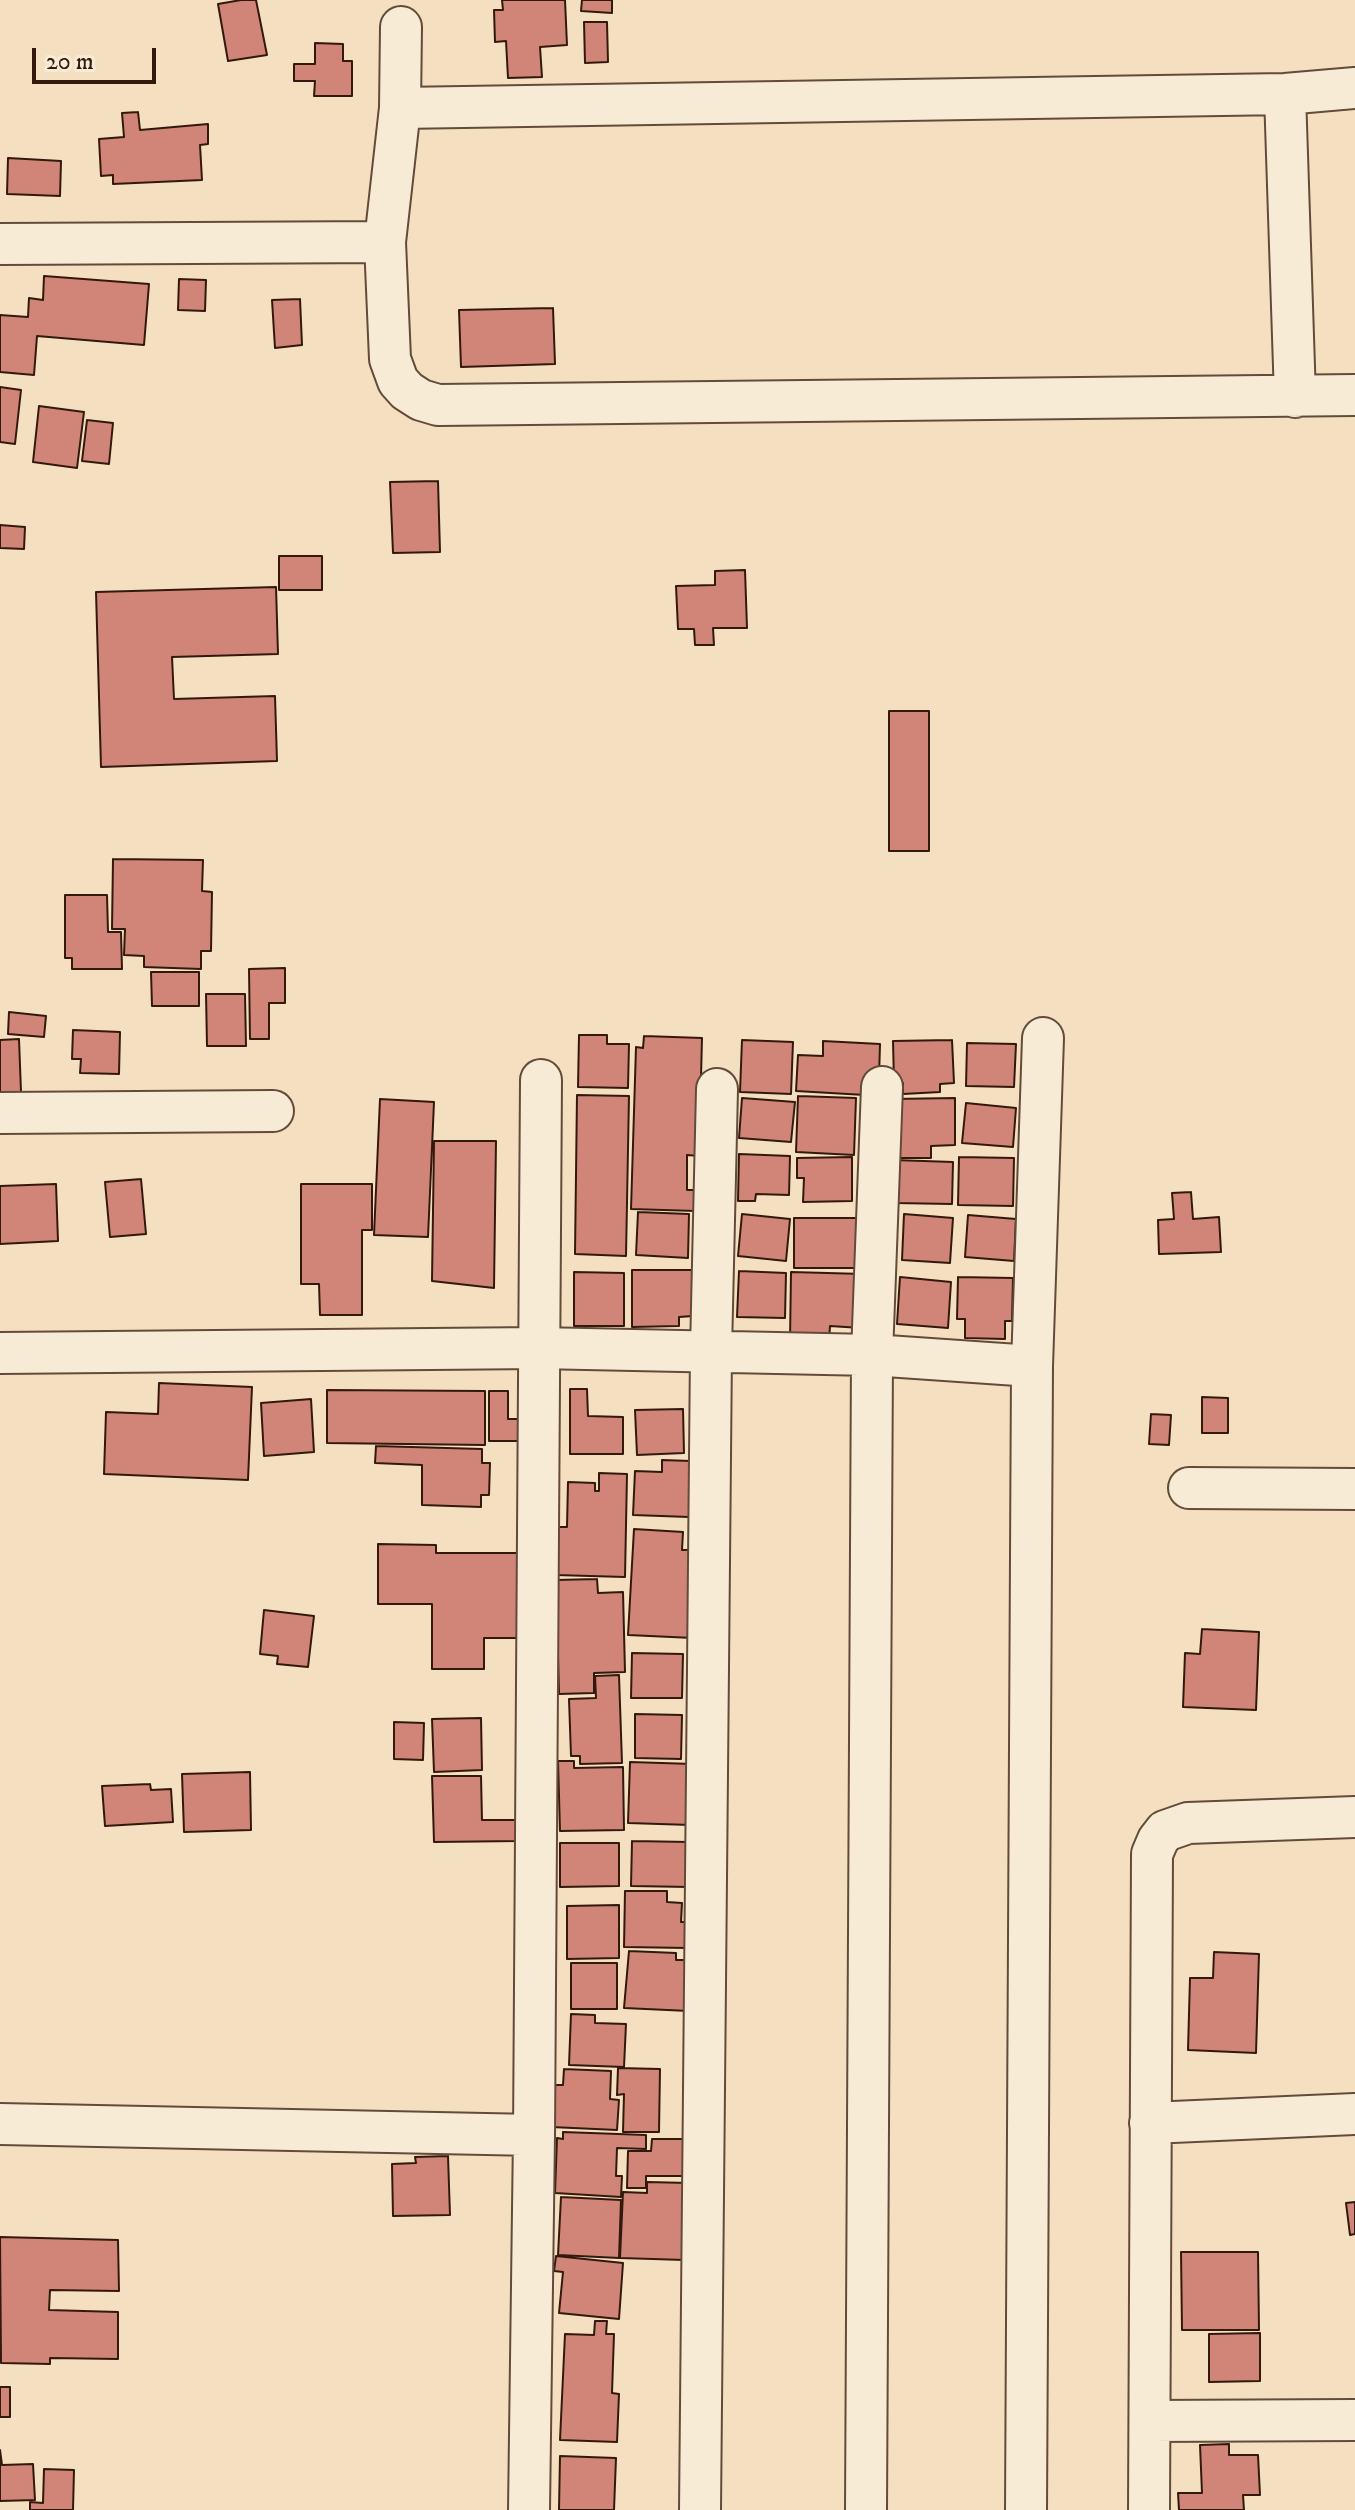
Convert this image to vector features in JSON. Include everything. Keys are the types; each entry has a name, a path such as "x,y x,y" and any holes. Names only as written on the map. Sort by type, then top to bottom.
{"street":[{"path":"401,27 400,108 385,242 390,359 398,381 421,400 438,405 1355,395"},
{"path":"400,108 1285,94 1355,88"},
{"path":"1285,94 1295,397"},
{"path":"0,244 385,242"},
{"path":"1026,2510 1032,1366 1043,1038"},
{"path":"529,2510 541,1080"},
{"path":"866,2510 872,1355 882,1087"},
{"path":"700,2510 711,1351 717,1089"},
{"path":"0,1113 273,1111"},
{"path":"0,1353 538,1348 872,1355 1032,1366"},
{"path":"1189,1488 1355,1489"},
{"path":"1149,2510 1152,1854 1158,1840 1173,1826 1188,1823 1355,1817"},
{"path":"1150,2123 1355,2114"},
{"path":"0,2124 534,2135"},
{"path":"1151,2421 1355,2420"}],"building":[{"path":"256,0 267,55 228,61 218,4"},
{"path":"502,0 565,0 567,45 540,47 542,77 508,78 506,41 495,42 494,10 503,10"},
{"path":"582,0 612,0 612,13 581,11"},
{"path":"584,22 607,22 608,62 585,63"},
{"path":"315,43 343,44 343,61 352,61 352,96 314,96 315,81 294,81 294,64 315,64"},
{"path":"138,112 140,130 208,124 208,144 200,145 202,180 113,184 113,175 101,176 99,139 124,137 122,113"},
{"path":"8,158 61,161 60,196 7,194"},
{"path":"44,276 149,284 144,345 37,336 34,375 0,372 0,315 28,317 29,298 43,300"},
{"path":"179,279 206,280 205,311 178,310"},
{"path":"300,299 302,345 275,348 272,300"},
{"path":"553,308 555,364 461,367 459,310"},
{"path":"0,387 21,390 15,444 0,442"},
{"path":"39,406 84,412 77,468 33,462"},
{"path":"87,420 113,423 109,464 82,461"},
{"path":"438,481 440,552 393,553 390,482"},
{"path":"0,525 25,527 24,549 0,548"},
{"path":"279,556 322,556 322,590 279,590"},
{"path":"745,570 747,628 713,628 714,645 695,645 694,629 678,629 676,586 715,585 715,571"},
{"path":"276,587 278,654 172,657 174,699 275,696 277,761 101,767 96,592"},
{"path":"889,711 929,711 929,851 889,851"},
{"path":"113,859 203,860 202,891 212,892 211,951 201,951 201,969 144,967 144,956 124,955 125,929 112,929"},
{"path":"65,895 107,895 108,932 121,932 122,969 72,969 72,958 65,958"},
{"path":"285,968 285,1003 269,1003 269,1039 250,1039 249,969"},
{"path":"151,972 199,972 199,1006 152,1006"},
{"path":"206,994 245,994 246,1046 207,1046"},
{"path":"9,1012 46,1016 44,1037 8,1034"},
{"path":"73,1030 120,1032 119,1074 80,1073 81,1059 72,1059"},
{"path":"579,1035 607,1035 607,1044 629,1044 628,1088 578,1087"},
{"path":"644,1036 702,1038 699,1156 687,1155 687,1190 697,1190 696,1211 631,1209 636,1047 643,1048"},
{"path":"19,1039 21,1092 0,1092 0,1040"},
{"path":"742,1040 793,1042 791,1094 740,1092"},
{"path":"952,1040 954,1083 940,1084 940,1092 903,1094 903,1083 894,1083 893,1041"},
{"path":"823,1041 880,1044 879,1078 865,1095 796,1091 798,1055 823,1056"},
{"path":"967,1043 1016,1044 1014,1087 966,1086"},
{"path":"577,1095 629,1096 626,1256 575,1254"},
{"path":"798,1096 856,1098 854,1155 796,1152"},
{"path":"742,1098 795,1102 791,1142 739,1138"},
{"path":"955,1098 955,1145 931,1146 931,1158 894,1158 893,1099"},
{"path":"380,1099 434,1102 428,1237 374,1235"},
{"path":"966,1103 1016,1108 1013,1147 962,1143"},
{"path":"434,1141 496,1141 494,1288 432,1281"},
{"path":"739,1154 790,1156 789,1195 756,1194 755,1201 738,1201"},
{"path":"852,1157 852,1201 803,1202 804,1178 797,1178 797,1158"},
{"path":"959,1157 1014,1158 1013,1206 958,1205"},
{"path":"894,1160 953,1162 952,1204 894,1203"},
{"path":"141,1179 146,1234 110,1237 105,1182"},
{"path":"56,1184 58,1241 0,1244 0,1186"},
{"path":"301,1184 372,1184 372,1230 362,1230 362,1315 320,1315 319,1284 301,1284"},
{"path":"1191,1192 1193,1219 1219,1217 1221,1252 1159,1254 1158,1220 1174,1219 1172,1193"},
{"path":"638,1212 689,1214 688,1258 636,1255"},
{"path":"742,1214 790,1219 786,1261 738,1256"},
{"path":"904,1214 953,1218 950,1263 902,1260"},
{"path":"968,1215 1016,1219 1014,1261 965,1257"},
{"path":"794,1218 860,1218 861,1268 794,1268"},
{"path":"632,1270 693,1270 693,1316 679,1317 679,1326 632,1327"},
{"path":"739,1271 786,1273 785,1318 737,1317"},
{"path":"574,1272 624,1273 624,1326 574,1326"},
{"path":"791,1272 863,1274 861,1328 830,1326 829,1342 790,1340"},
{"path":"900,1277 951,1282 948,1328 897,1324"},
{"path":"958,1277 1013,1278 1012,1321 1005,1321 1005,1339 965,1338 965,1319 957,1319"},
{"path":"159,1383 252,1387 248,1480 104,1474 106,1412 158,1414"},
{"path":"570,1389 587,1389 588,1416 623,1417 623,1454 570,1454"},
{"path":"327,1390 485,1391 485,1445 327,1443"},
{"path":"489,1391 508,1391 508,1419 523,1419 523,1441 489,1441"},
{"path":"1202,1397 1228,1398 1228,1433 1202,1433"},
{"path":"311,1399 314,1452 264,1456 261,1403"},
{"path":"683,1409 684,1453 637,1455 635,1410"},
{"path":"1151,1414 1171,1415 1169,1445 1149,1444"},
{"path":"376,1446 482,1449 482,1463 490,1463 489,1495 481,1495 481,1507 422,1505 422,1465 375,1463"},
{"path":"662,1460 691,1461 689,1517 633,1515 635,1471 662,1472"},
{"path":"599,1473 627,1474 625,1577 555,1575 557,1527 567,1527 568,1482 595,1483 595,1491 599,1491"},
{"path":"634,1529 683,1532 682,1550 694,1550 693,1638 628,1635"},
{"path":"378,1544 436,1545 436,1553 518,1553 518,1638 484,1638 484,1669 432,1669 432,1604 378,1604"},
{"path":"597,1579 598,1593 623,1592 625,1672 594,1673 594,1693 559,1694 556,1580"},
{"path":"264,1610 314,1616 308,1667 277,1664 278,1656 260,1654"},
{"path":"1202,1629 1259,1632 1256,1710 1183,1707 1185,1653 1200,1654"},
{"path":"632,1653 683,1654 682,1698 631,1698"},
{"path":"619,1675 622,1763 580,1764 580,1756 571,1756 569,1699 596,1698 595,1676"},
{"path":"635,1714 682,1715 681,1759 635,1758"},
{"path":"481,1718 482,1770 434,1772 432,1719"},
{"path":"394,1722 424,1723 423,1760 394,1759"},
{"path":"558,1761 574,1761 574,1768 623,1767 624,1830 560,1831"},
{"path":"630,1762 693,1764 691,1825 628,1823"},
{"path":"250,1772 251,1830 184,1832 182,1774"},
{"path":"432,1776 481,1776 482,1820 519,1820 519,1841 434,1842"},
{"path":"150,1784 151,1790 171,1789 173,1822 105,1826 102,1786"},
{"path":"632,1841 690,1842 690,1887 631,1886"},
{"path":"560,1843 619,1843 619,1886 560,1887"},
{"path":"625,1891 667,1891 667,1902 682,1903 681,1922 688,1922 688,1948 624,1947"},
{"path":"619,1905 619,1958 567,1959 567,1906"},
{"path":"629,1951 676,1953 676,1960 691,1960 689,2011 624,2008"},
{"path":"1214,1952 1259,1954 1256,2053 1188,2050 1190,1978 1213,1978"},
{"path":"571,1963 617,1963 617,2009 571,2009"},
{"path":"571,2014 595,2015 595,2023 626,2024 624,2067 569,2065"},
{"path":"618,2068 660,2069 659,2132 623,2132 624,2094 617,2095"},
{"path":"564,2069 611,2071 610,2099 619,2100 617,2130 551,2127 553,2085 563,2085"},
{"path":"563,2132 646,2135 646,2149 617,2148 616,2176 622,2176 621,2197 555,2193 557,2138 563,2139"},
{"path":"652,2139 683,2139 684,2176 646,2176 646,2188 627,2188 628,2151 651,2151"},
{"path":"448,2156 450,2215 393,2216 392,2164 416,2163 415,2157"},
{"path":"647,2182 689,2183 685,2260 620,2258 623,2192 647,2193"},
{"path":"561,2197 621,2200 619,2258 558,2255"},
{"path":"1355,2202 1355,2234 1350,2235 1346,2203"},
{"path":"0,2237 118,2240 119,2291 50,2290 49,2310 118,2312 118,2359 50,2358 50,2364 1,2363"},
{"path":"1181,2252 1258,2252 1259,2330 1182,2330"},
{"path":"556,2256 623,2263 619,2319 559,2313 563,2272 554,2271"},
{"path":"595,2321 607,2321 606,2334 614,2334 612,2393 619,2394 617,2442 560,2440 565,2334 594,2335"},
{"path":"1260,2333 1260,2381 1209,2382 1209,2334"},
{"path":"0,2387 10,2387 10,2417 0,2417"},
{"path":"1229,2444 1229,2455 1258,2455 1260,2495 1243,2495 1244,2510 1179,2510 1178,2493 1202,2493 1200,2445"},
{"path":"0,2450 2,2465 33,2464 35,2500 0,2501"},
{"path":"560,2456 616,2458 614,2510 559,2510"},
{"path":"44,2469 74,2470 73,2510 30,2510 30,2502 43,2503"}]}
